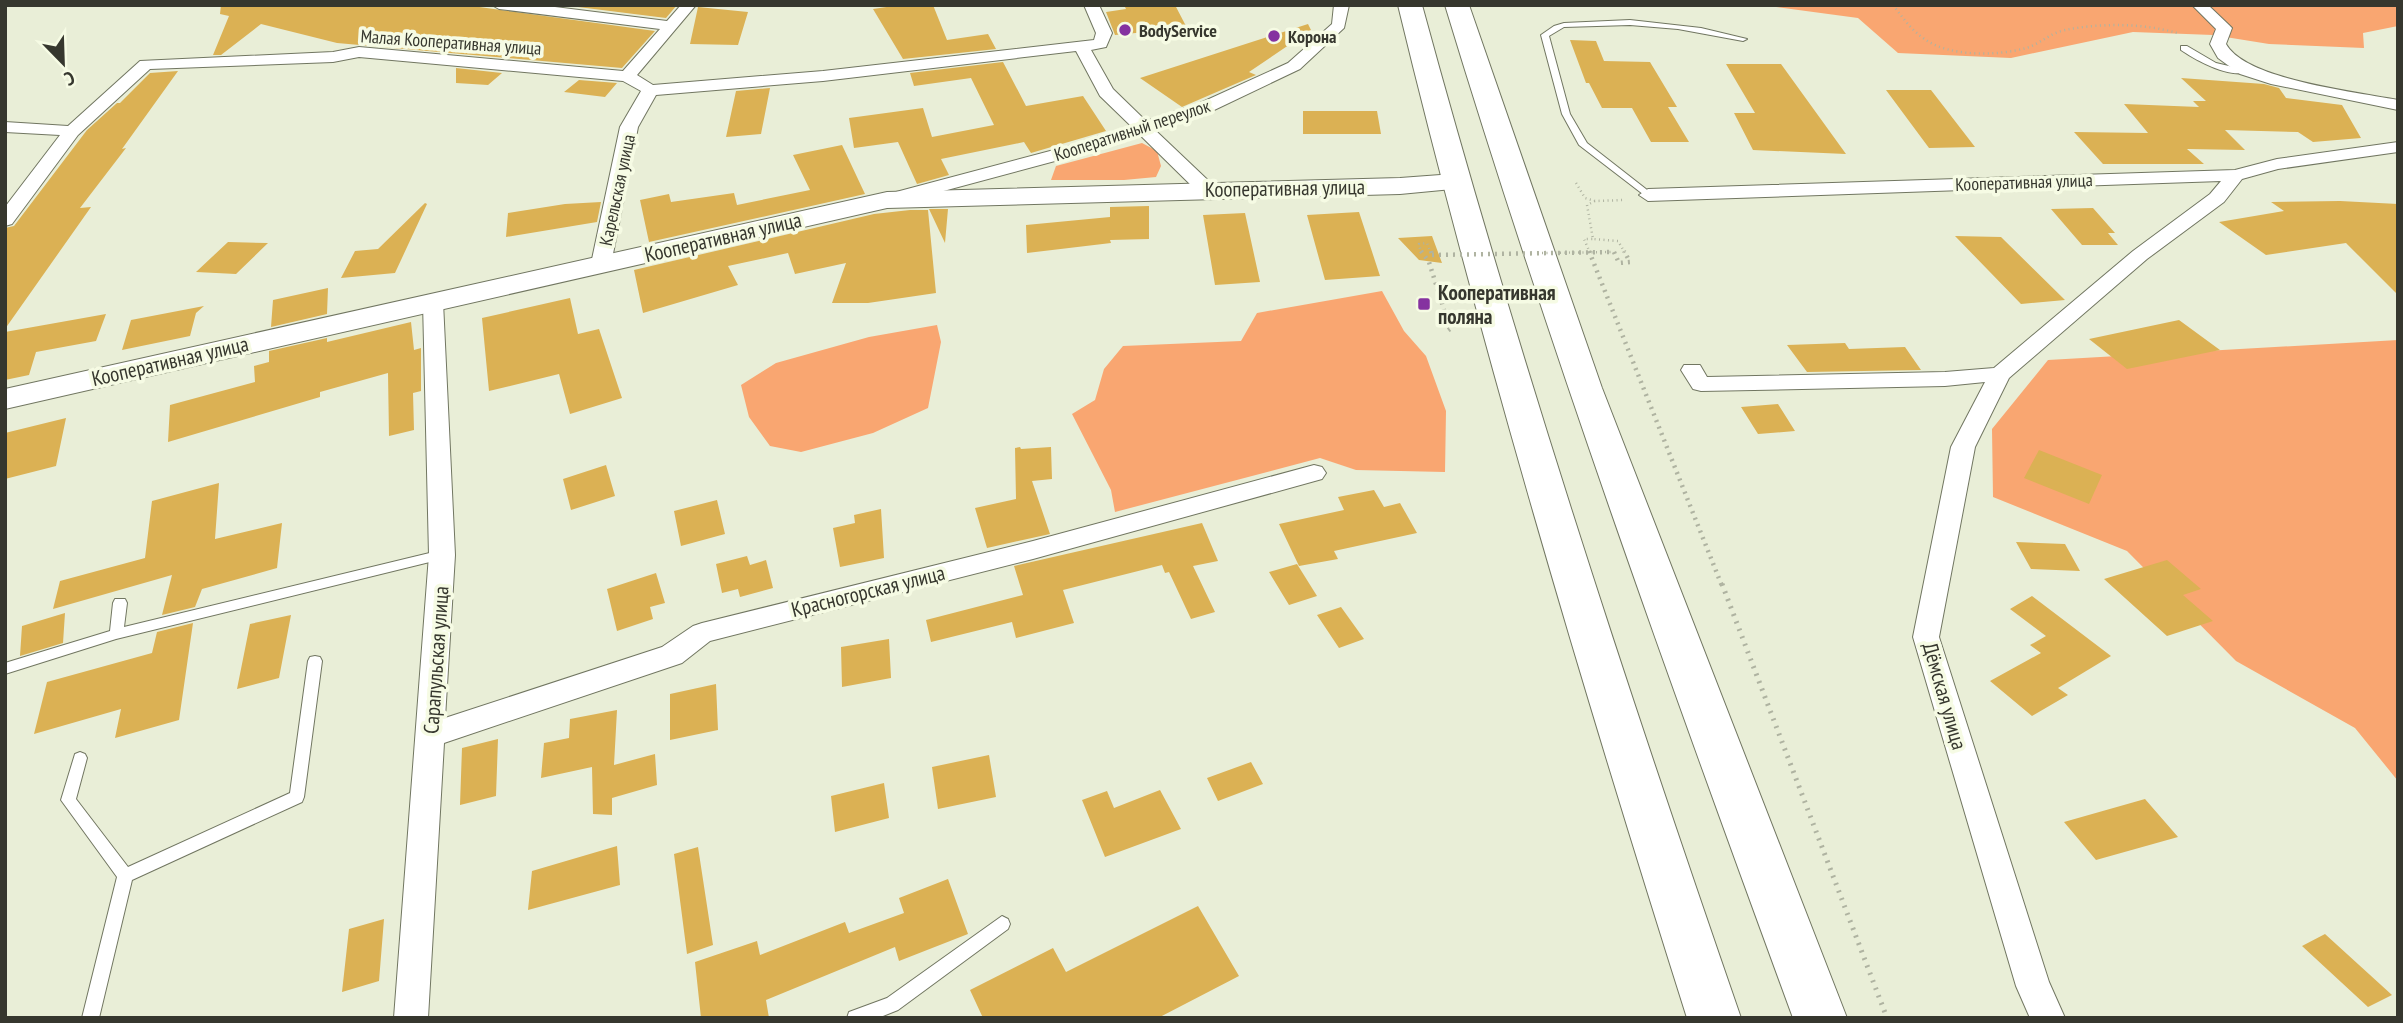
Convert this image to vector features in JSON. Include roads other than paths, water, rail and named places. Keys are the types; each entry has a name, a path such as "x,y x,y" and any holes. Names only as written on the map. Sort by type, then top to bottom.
{"main road":[{"path":"1410,5 1454,182 1608,701 1714,1018"},
{"path":"1457,5 1512,184 1697,697 1820,1018"}],"street":[{"path":"499,5 673,26"},
{"path":"688,5 673,26 627,76 650,90 823,76 1100,44 1104,33 1091,5"},
{"name":"Кооперативный переулок","path":"887,200 1075,150 1204,108 1294,66 1339,24 1342,5"},
{"path":"2199,5 2224,28 2218,44 2224,55 2246,71 2271,79 2398,105"},
{"path":"1081,46 1104,89 1207,190"},
{"name":"Малая Кооперативная улица","path":"72,131 146,64 333,57 359,52 627,76"},
{"name":"Карельская улица","path":"601,264 629,127 650,90"},
{"path":"5,127 72,131"},
{"path":"5,220 72,131"},
{"name":"Кооперативная улица","path":"1639,197 2236,176 2277,164 2398,147"},
{"path":"1692,370 1701,384 1737,385 1945,379 2000,374 2140,255 2217,198 2236,176"},
{"name":"Кооперативная улица","path":"5,398 887,200 1400,186 1454,182"},
{"name":"Сарапульская улица","path":"407,1017 431,735 442,555 433,302"},
{"name":"Дёмская улица","path":"2000,374 1963,447 1926,637 2033,986 2048,1018"},
{"name":"Красногорская улица","path":"431,735 672,655 702,633 1033,550 1314,473"}],"lane":[{"path":"1639,197 1583,145 1566,114 1545,35 1561,25 1620,24 1705,29 1743,39"},
{"path":"2184,48 2202,62 2220,69 2246,71"},
{"path":"5,669 116,634 442,555"},
{"path":"116,634 120,603"},
{"path":"125,876 298,797 315,662"},
{"path":"80,758 68,800 125,876"},
{"path":"90,1018 125,876"},
{"path":"855,1018 892,1004 1002,924"}],"place":[{"name":"BodyService","path":"1125,30"},
{"name":"Корона","path":"1274,36"},
{"name":"Кооперативная поляна","path":"1424,304"}]}
